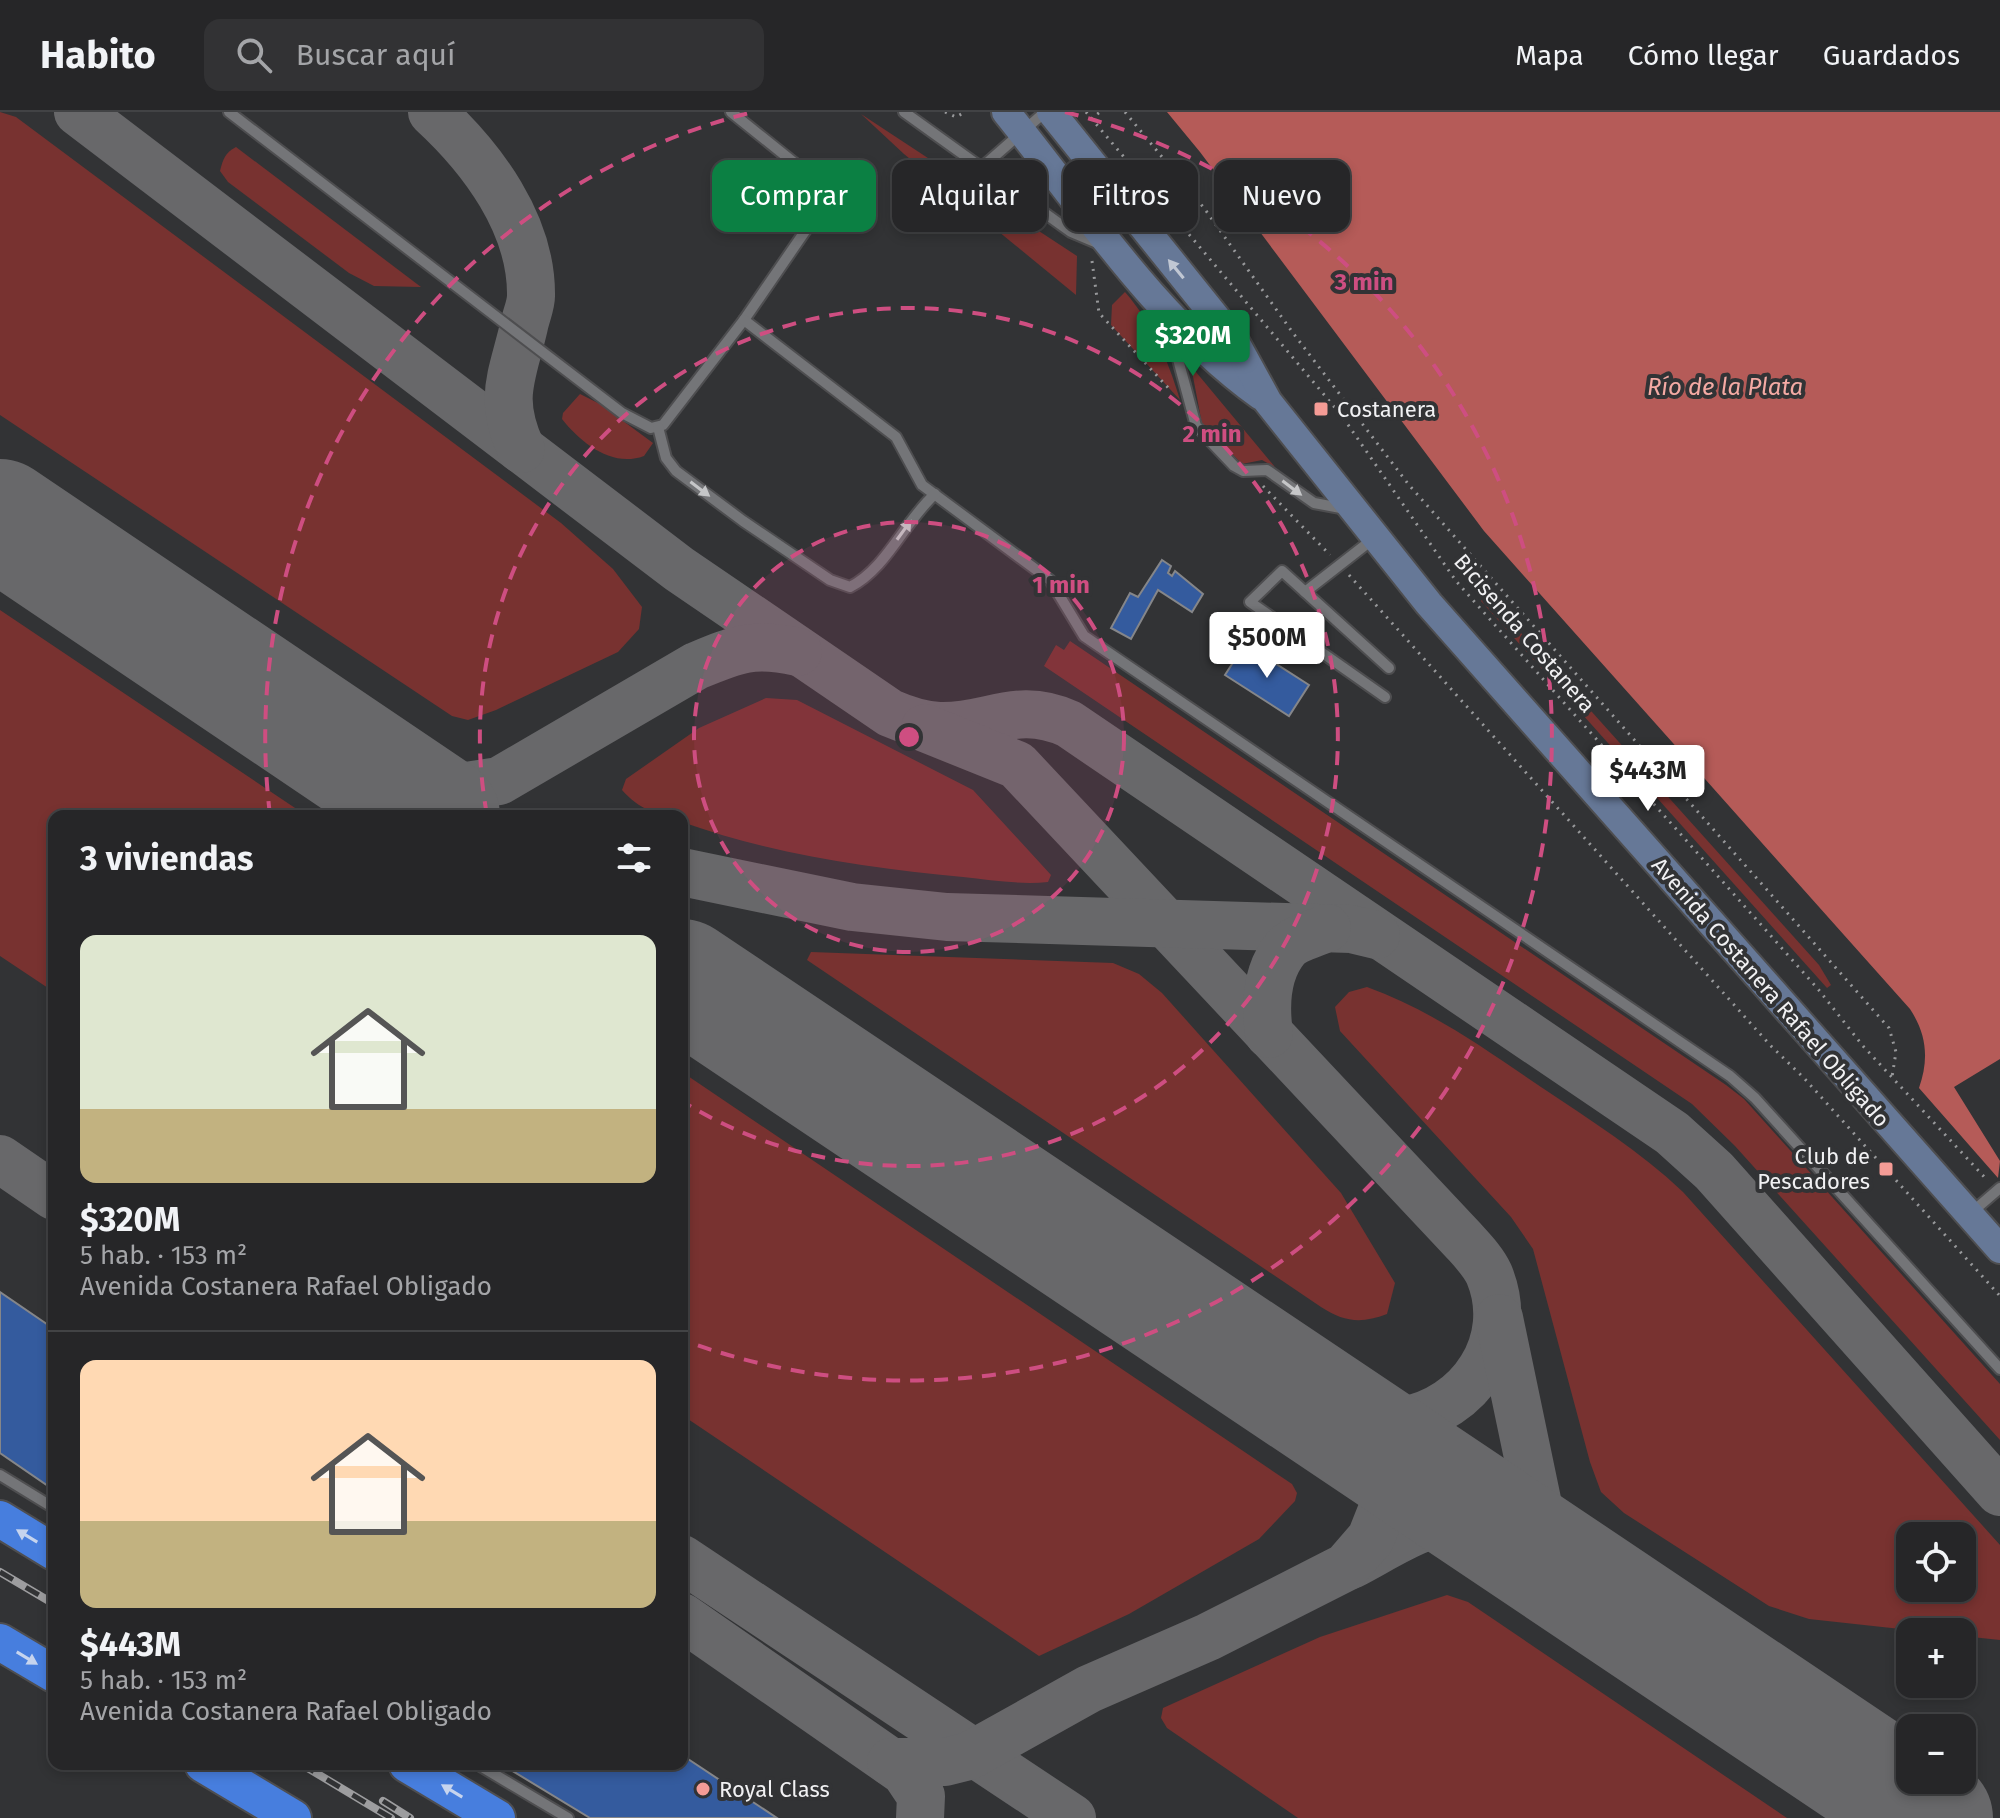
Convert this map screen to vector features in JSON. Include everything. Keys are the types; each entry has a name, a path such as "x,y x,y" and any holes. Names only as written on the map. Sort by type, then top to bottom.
{"highway":[{"path":"0,1519 48,1548"},
{"path":"0,1642 48,1670"},
{"path":"208,1770 268,1818"},
{"path":"210,1770 293,1818"},
{"path":"417,1770 497,1818"}],"main road":[{"name":"Avenida Costanera Rafael Obligado","path":"1048,112 1234,340 1268,402 1429,604 2000,1249"},
{"name":"Avenida Costanera Rafael Obligado","path":"1014,122 1116,250 1216,364 1268,402"}],"lane":[{"path":"229,112 622,413 638,424 658,427 674,413 744,320 821,208 824,197 818,182 731,112"},
{"path":"904,112 968,160"},
{"path":"987,160 1014,122 1048,112"},
{"path":"1071,232 1116,250"},
{"path":"1163,305 1199,429 1234,466 1249,472 1267,470 1314,503 1353,510"},
{"path":"744,320 896,437 922,485 1050,580 1084,636 1730,1076 1755,1098 2000,1369"},
{"path":"658,427 666,458 676,471 830,580 850,587 869,577 919,509 935,494"},
{"path":"1305,592 1375,538"},
{"path":"1385,697 1250,602 1282,571 1389,668"},
{"path":"1969,1215 1998,1190"},
{"path":"0,1475 48,1504"},
{"path":"487,1770 568,1818"}],"path":[{"path":"945,112 956,117 965,112"},
{"name":"Bicisenda Costanera","path":"1086,112 1342,416 1456,581 1892,1077 1998,1190"},
{"path":"1091,119 1100,112"},
{"path":"1125,112 1204,208 1293,333 1409,485 1889,1028 1896,1052 1892,1077"},
{"path":"1071,232 1092,258 1099,313 1194,415"},
{"path":"1249,472 1340,566 2000,1296"}],"shaded area":[{"path":"0,112 16,117 561,523 613,569 642,607 639,629 618,652 496,710 468,720 452,716 0,415"},
{"path":"861,114 931,160 911,160"},
{"path":"236,147 421,287 374,286 349,273 228,182 220,171 225,157"},
{"path":"999,232 1040,232 1077,256 1076,295"},
{"path":"1125,292 1158,343 1180,400 1111,325 1112,305"},
{"path":"1191,366 1275,467 1262,460 1242,464 1202,424"},
{"path":"580,394 600,404 653,443 644,456 620,459 609,456 578,437 562,419 563,413"},
{"path":"1487,595 1819,965 1831,985 1827,988 1481,601"},
{"path":"0,610 298,810 48,810 48,988 0,956"},
{"path":"1070,641 1744,1099 2000,1384 2000,1440 1735,1146 1692,1104 1044,666 1056,645 1064,650"},
{"path":"766,698 797,700 973,790 1051,875 1048,882 1017,883 927,873 785,851 688,824 688,810 649,810 622,790 626,779 699,728"},
{"path":"811,952 1113,963 1139,974 1162,993 1341,1193 1395,1283 1387,1314 1353,1320 1321,1307 807,960"},
{"path":"1367,987 1413,1007 1457,1031 1614,1136 1683,1192 2000,1545 2000,1640 1976,1637 1976,1618 1896,1618 1896,1629 1809,1619 1769,1606 1624,1513 1601,1492 1590,1462 1533,1249 1511,1217 1340,1031 1335,1007 1349,992"},
{"path":"688,1076 1292,1484 1297,1493 1295,1501 1259,1539 1129,1614 1039,1656 688,1419"},
{"path":"1447,1595 1468,1602 1787,1818 1298,1818 1167,1728 1161,1718 1163,1708 1320,1637"}],"water":[{"name":"Río de la Plata","path":"1167,112 2000,112 2000,1059 1954,1087 2000,1161 1998,1178 1919,1088 1925,1047 1910,1009 1484,531 1260,232 1350,232 1350,160 1214,160 1214,171"}],"building":[{"path":"1162,560 1171,566 1168,573 1172,576 1175,571 1203,594 1192,612 1158,590 1131,639 1111,628 1130,593 1138,597"},
{"path":"1245,644 1309,685 1289,716 1225,675"},
{"path":"0,1292 48,1325 48,1486 0,1453"},
{"path":"688,1759 777,1818 590,1818 511,1770 688,1770"}],"taxiway":[{"path":"78,112 679,569 890,713 914,722 939,726 1034,714 1069,724 1672,1133 1714,1171 2000,1492"},
{"path":"432,112 486,171 501,194 523,243 531,299 509,388 510,415 521,449"},
{"path":"393,785 440,790 499,781 696,666 746,649 798,652"},
{"path":"925,728 1017,765 1487,1269 1496,1299 1497,1324 1492,1347 1482,1368 1467,1387 1448,1403 1402,1421 1379,1422 1356,1418 1314,1401"},
{"path":"688,873 852,907 947,917 1351,929 1376,935"},
{"path":"1269,1034 1268,989 1279,957 1294,942 1327,928"},
{"path":"0,1159 48,1192"},
{"path":"1499,1318 1542,1524 1554,1553 1581,1580"},
{"path":"891,1762 945,1762 969,1756 1089,1689 1208,1637 1346,1567 1371,1538 1388,1495 1381,1459 1364,1434"},
{"path":"1351,1565 1427,1526 1459,1519 1475,1520 1516,1536"},
{"path":"688,1563 1072,1818"},
{"path":"688,1621 905,1772 921,1796 920,1818"}],"runway":[{"path":"0,519 431,810"},
{"path":"688,983 1933,1818"}],"railway":[{"path":"0,1572 48,1600"},
{"path":"311,1770 391,1818"},
{"path":"383,1801 410,1818"}],"place":[{"name":"Costanera","path":"1321,409"},
{"name":"Club de Pescadores","path":"1886,1169"},
{"name":"Royal Class","path":"703,1789"}]}
